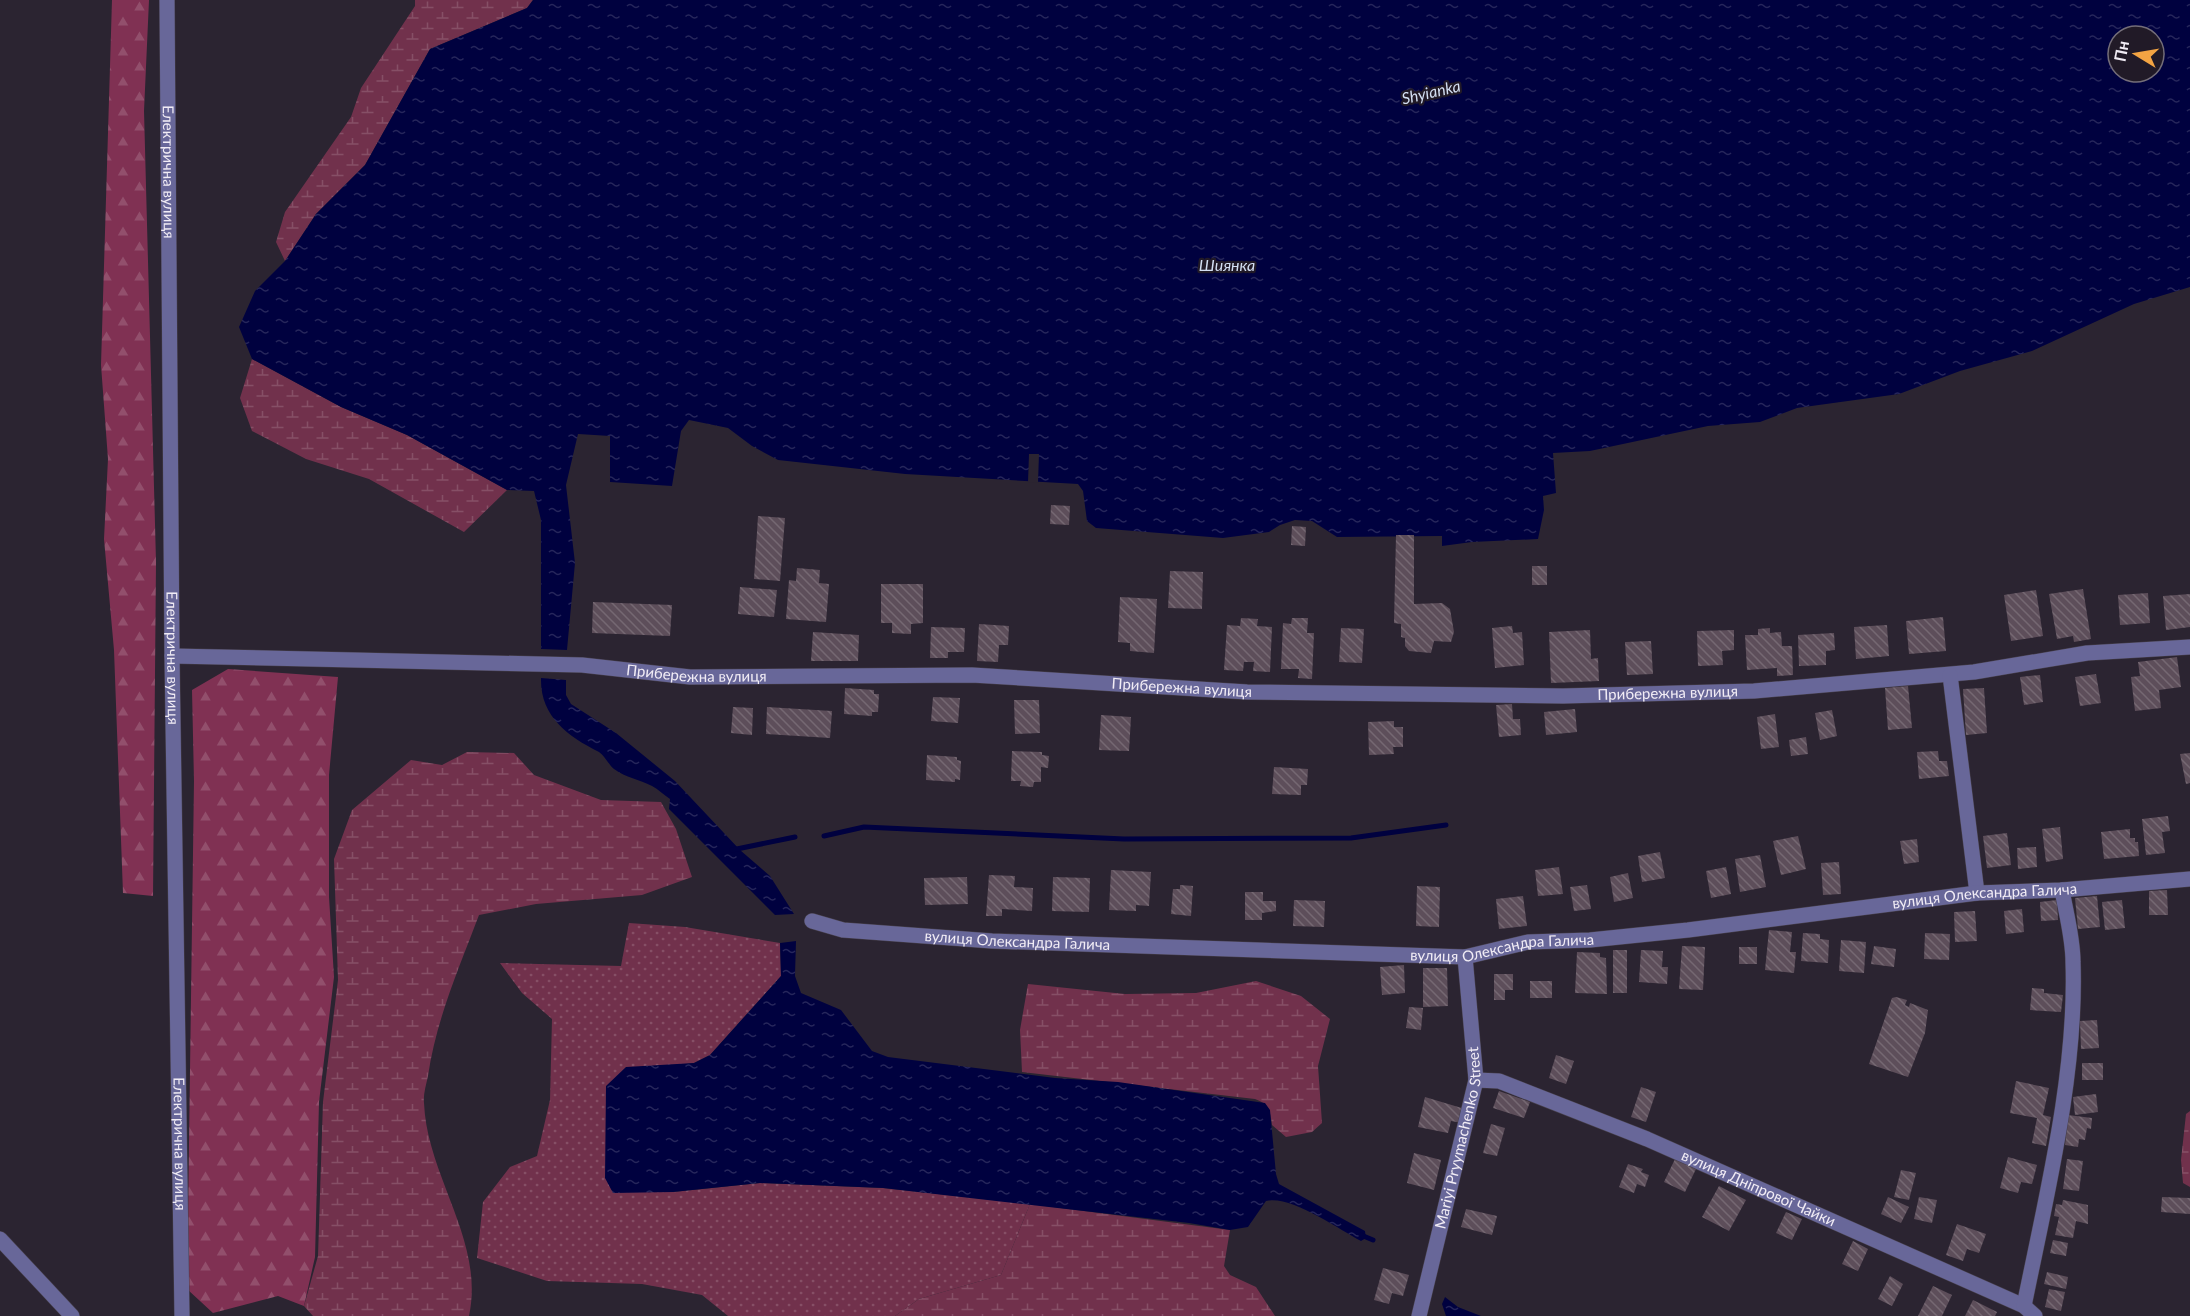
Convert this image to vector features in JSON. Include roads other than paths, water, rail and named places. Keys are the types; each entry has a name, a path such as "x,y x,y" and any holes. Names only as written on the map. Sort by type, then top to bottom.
{"street":[{"name":"Електрична вулиця","path":"167,0 172,656 182,1316"},
{"name":"Прибережна вулиця","path":"172,656 582,665 690,676 972,675 1247,692 1563,696 1754,691 1950,675 2087,653 2190,646"},
{"path":"1950,675 1977,893"},
{"name":"вулиця Олександра Галича","path":"812,921 843,930 992,941 1465,957 1528,942 1590,940 1688,930 1977,893 2062,890 2190,879"},
{"path":"2030,1311 2073,1030 2073,960 2062,890"},
{"name":"Mariyi Pryymachenko Street","path":"1419,1316 1476,1080 1465,957"},
{"name":"вулиця Дніпрової Чайки","path":"1476,1080 1499,1081 1647,1139 2030,1311"},
{"path":"0,1239 72,1316"}],"water":[{"name":"Шиянка","path":"533,0 2190,0 2190,287 2134,304 2032,351 1960,371 1899,394 1797,408 1760,422 1708,426 1590,451 1553,453 1556,493 1543,496 1544,510 1538,539 1472,542 1442,546 1442,536 1337,537 1312,521 1295,520 1269,532 1223,538 1096,528 1087,521 1083,491 1078,484 905,474 778,460 752,446 728,428 689,420 681,431 672,486 610,482 610,436 578,434 566,485 575,563 567,650 541,649 541,520 534,491 507,490 407,435 341,407 252,359 239,327 255,291 285,261 316,214 365,165 430,49 527,8"},
{"path":"541,678 566,680 566,695 571,704 616,733 675,781 740,850 770,876 794,914 775,915 669,809 670,799 652,786 619,772 599,752 566,732 550,714 542,691"},
{"path":"796,941 795,976 801,993 841,1010 872,1051 888,1057 1055,1078 1118,1082 1265,1103 1270,1110 1279,1184 1365,1231 1366,1238 1361,1241 1301,1208 1276,1201 1266,1201 1248,1227 1230,1230 1189,1223 883,1188 760,1183 673,1192 613,1193 605,1178 606,1086 626,1067 694,1063 710,1055 781,976 780,943"},
{"path":"1445,1297 1458,1307 1481,1316 1446,1316 1442,1304"}],"waterway":[{"path":"824,836 864,827 1124,839 1351,838 1446,825"},
{"path":"732,850 795,837"},
{"path":"1361,1235 1373,1240"}],"water label":[{"name":"Shyianka","path":"1431,92"}]}
